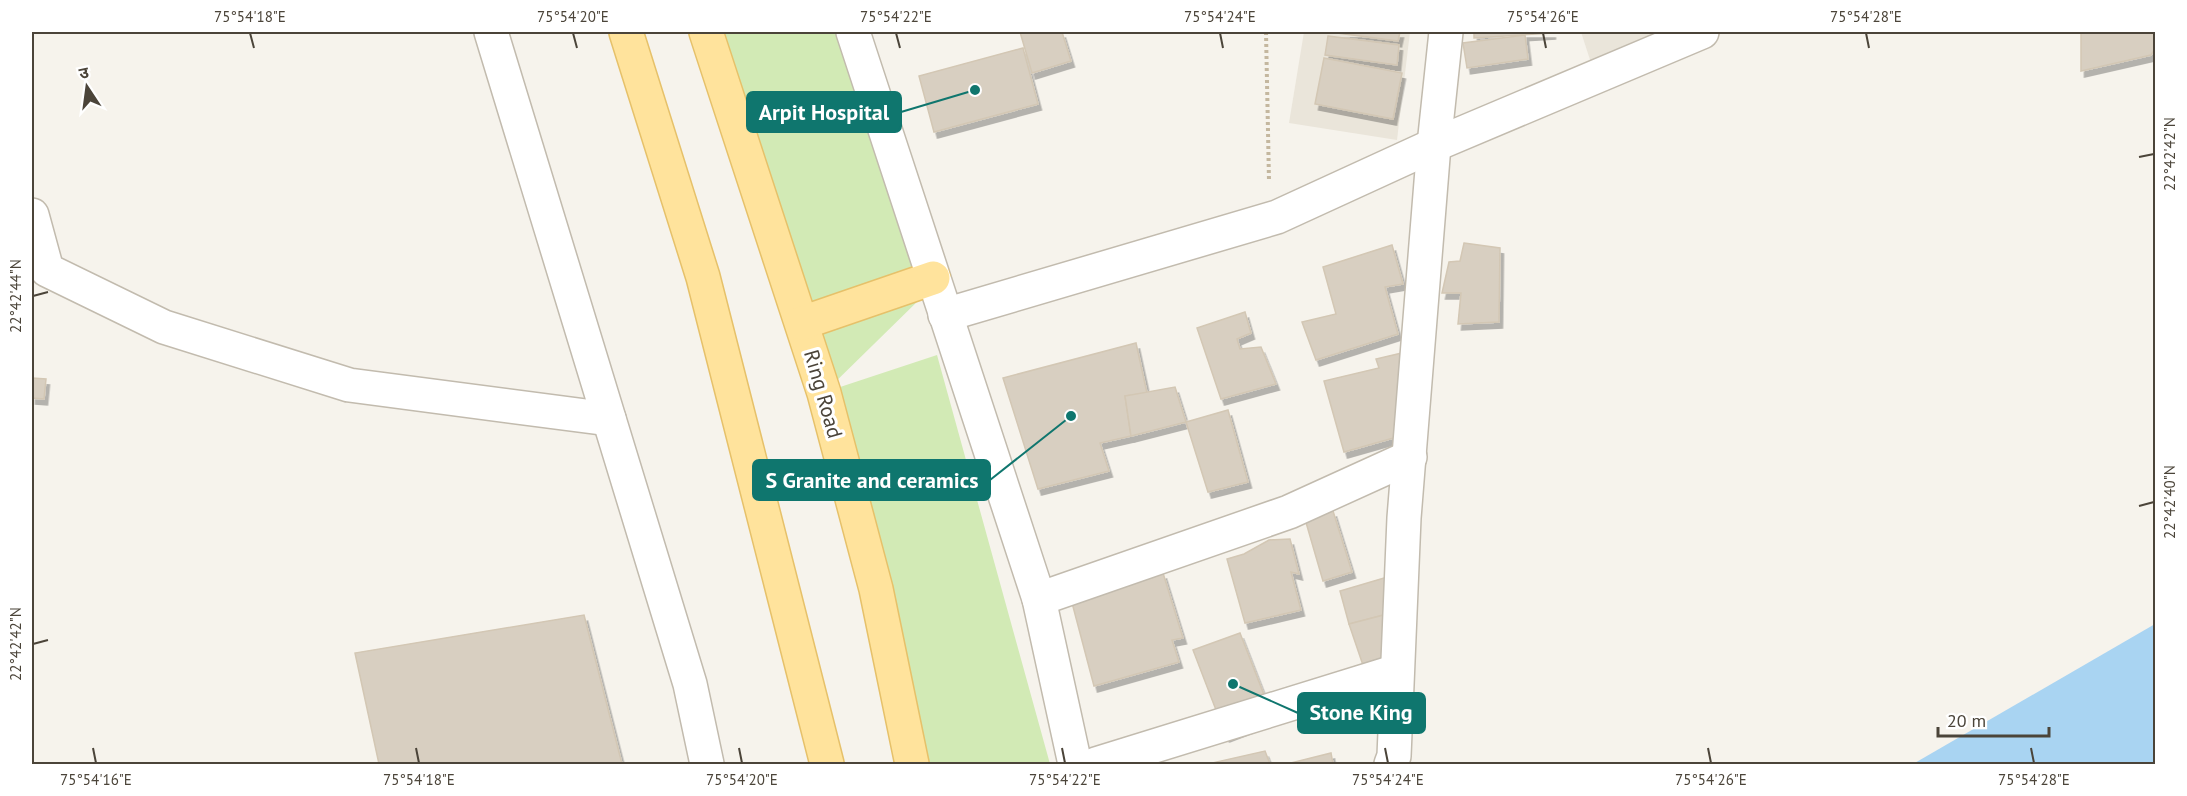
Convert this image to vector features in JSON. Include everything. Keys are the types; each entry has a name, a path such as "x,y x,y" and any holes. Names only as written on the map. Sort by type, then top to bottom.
{"main road":[{"path":"626,32 703,277 827,765"},
{"name":"Ring Road","path":"706,32 824,393 876,589 912,765"},
{"path":"802,323 933,278"}],"street":[{"path":"491,32 690,684 707,765"},
{"path":"853,32 1039,599 1075,765"},
{"path":"1391,765 1394,756 1404,518 1434,145 1446,32"},
{"path":"945,315 1277,217 1434,145 1702,32"},
{"path":"32,215 48,270 164,327 349,385 609,418"},
{"path":"1039,599 1289,512 1410,457"},
{"path":"1096,765 1397,671"}],"path":[{"path":"1266,32 1269,183 1277,217"}],"shaded area":[{"path":"1304,32 1410,32 1397,140 1289,123"},
{"path":"1581,32 1681,32 1593,69"}],"green space":[{"path":"715,32 844,32 923,296 825,392 937,355 1050,764 910,764"}],"water":[{"path":"2155,624 2155,764 1913,764"}],"building":[{"path":"1020,32 1062,32 1071,61 1032,73"},
{"path":"1329,32 1400,32 1398,41"},
{"path":"1474,32 1552,32 1552,33 1474,38"},
{"path":"2081,32 2156,32 2156,47 2151,55 2081,71"},
{"path":"1525,35 1528,59 1467,68 1463,43"},
{"path":"1328,36 1399,45 1397,65 1325,55"},
{"path":"1023,48 1038,104 934,132 919,76"},
{"path":"1324,58 1402,73 1393,119 1315,104"},
{"path":"1464,243 1500,248 1499,322 1458,324 1461,293 1442,293 1449,262 1460,261"},
{"path":"1392,245 1403,284 1385,287 1398,334 1316,360 1302,322 1336,314 1323,267"},
{"path":"1245,312 1251,333 1237,339 1240,349 1261,347 1276,384 1221,399 1197,328"},
{"path":"1136,343 1147,393 1125,396 1131,436 1100,443 1109,471 1038,489 1003,378"},
{"path":"1402,353 1409,378 1398,384 1411,433 1344,452 1324,381 1379,368 1376,359"},
{"path":"32,378 46,379 44,399 32,398"},
{"path":"1175,387 1186,422 1131,436 1125,396"},
{"path":"1228,410 1248,482 1208,492 1186,422"},
{"path":"1333,511 1352,572 1323,581 1305,519"},
{"path":"1290,539 1299,574 1291,572 1301,610 1245,623 1227,559 1244,554 1269,540"},
{"path":"1163,573 1183,638 1172,640 1179,662 1094,686 1071,599"},
{"path":"1391,576 1399,611 1349,624 1340,591"},
{"path":"1399,611 1410,660 1365,671 1349,624"},
{"path":"584,615 622,764 379,764 355,653"},
{"path":"1240,633 1273,718 1226,736 1193,650"},
{"path":"1265,751 1270,764 1212,764 1212,763"},
{"path":"1331,753 1333,764 1287,764"}],"place":[{"name":"Arpit Hospital","path":"975,90"},
{"name":"S Granite and ceramics","path":"1071,416"},
{"name":"Stone King","path":"1233,684"}]}
